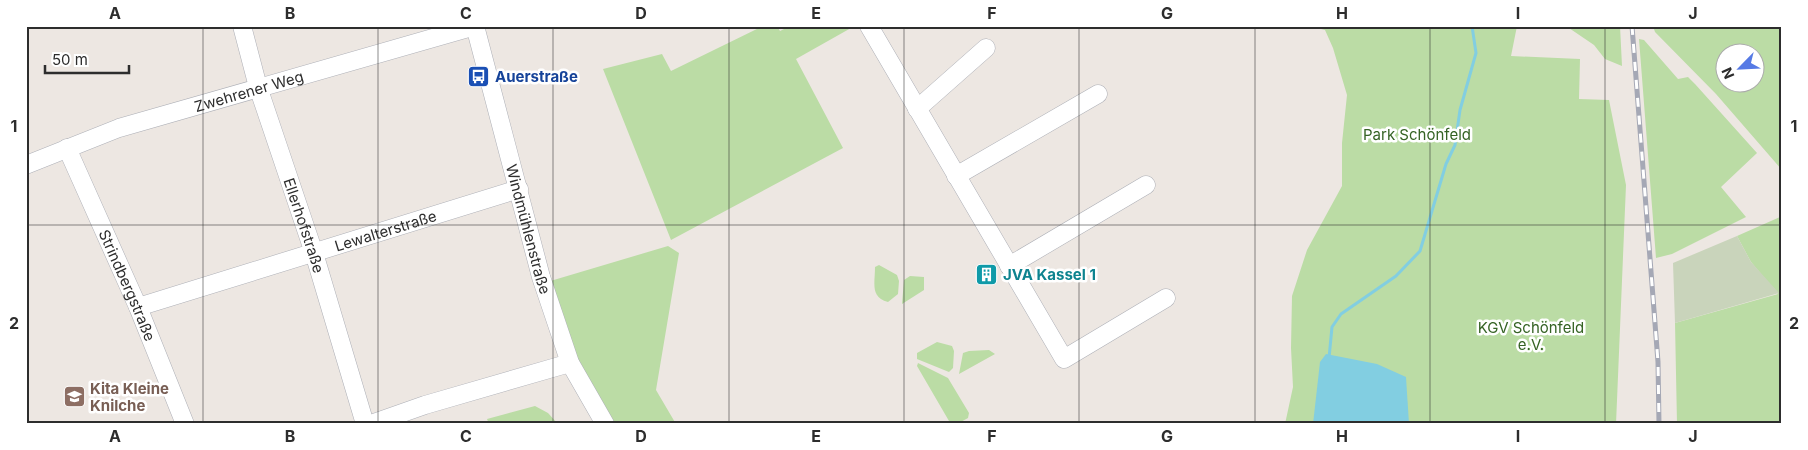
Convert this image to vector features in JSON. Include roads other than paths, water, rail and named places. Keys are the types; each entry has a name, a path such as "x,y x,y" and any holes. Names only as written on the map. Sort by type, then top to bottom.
{"street":[{"name":"Ellerhofstraße","path":"242,26 258,87 314,253 365,424"},
{"name":"Zwehrener Weg","path":"26,165 119,128 475,26"},
{"name":"Windmühlenstraße","path":"475,26 541,277 570,363 605,424"},
{"path":"869,26 1064,359 1166,298"},
{"path":"917,108 986,48"},
{"path":"956,176 1098,94"},
{"name":"Strindbergstraße","path":"67,148 138,307 185,424"},
{"path":"1009,266 1146,186"},
{"name":"Lewalterstraße","path":"138,307 518,189"},
{"path":"371,424 425,405 570,363"}],"water":[{"path":"1326,354 1377,364 1406,377 1409,424 1313,424 1320,362"}],"waterway":[{"path":"1329,358 1332,327 1341,314 1396,276 1420,251 1446,164 1455,145 1460,110 1476,53 1472,26"}],"railway":[{"path":"1632,26 1658,362 1659,424"}],"place":[{"name":"Auerstraße","path":"479,76"},
{"name":"JVA Kassel 1","path":"987,274"},
{"name":"Kita Kleine Knilche","path":"74,397"}],"park label":[{"name":"Park Schönfeld","path":"1417,134"},
{"name":"KGV Schönfeld e.V.","path":"1531,336"}]}
